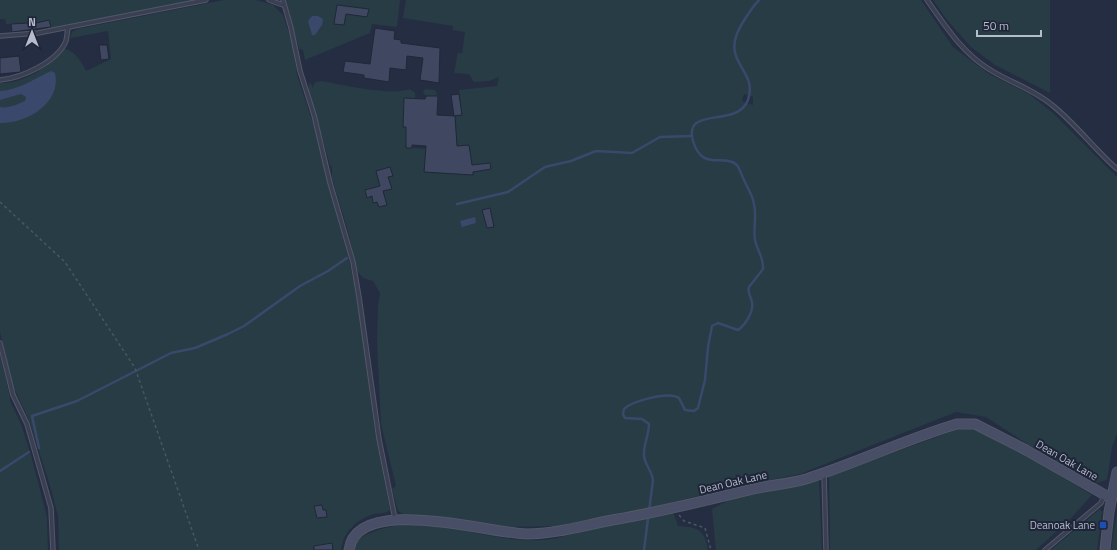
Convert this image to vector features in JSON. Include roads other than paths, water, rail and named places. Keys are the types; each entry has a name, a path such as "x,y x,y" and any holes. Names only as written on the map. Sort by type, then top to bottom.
{"street":[{"name":"Dean Oak Lane","path":"349,550 350,544 356,535 365,528 379,523 395,520 415,519 505,533 527,534 562,530 677,508 805,479 957,424 975,424 1026,450 1108,496"},
{"path":"1105,550 1108,496 1117,472"}],"lane":[{"path":"0,36 38,33 68,28 206,0"},
{"path":"269,0 283,5"},
{"path":"282,0 291,28 300,71 316,121 330,183 353,262 379,439 395,520"},
{"path":"927,0 953,38 968,53 992,71 1024,86 1052,104 1117,169"},
{"path":"0,80 24,75 46,62 66,40 68,28"},
{"path":"0,343 13,395 27,424 51,508 53,550"},
{"path":"824,472 826,550"},
{"path":"1045,550 1108,496"}],"water":[{"path":"312,16 318,16 323,19 322,25 315,35 312,35 308,21"},
{"path":"51,71 55,73 56,84 53,94 48,102 31,116 21,120 0,123 0,107 16,105 25,101 26,97 21,94 0,100 0,91 14,89"},
{"path":"475,217 476,223 462,227 460,221"}],"waterway":[{"path":"644,550 653,480 644,456 644,448 649,424 642,419 625,418 623,414 624,409 642,400 659,396 674,396 679,398 685,410 694,411 698,408 705,380 708,347 712,326 718,323 738,330 743,325 752,310 752,300 748,291 749,287 763,269 755,240 755,208 752,195 737,165 732,162 707,159 702,156 697,150 693,141 692,130 696,123 703,120 733,114 742,109 748,100 750,89 748,80 736,56 734,47 736,36 743,22 759,0"},
{"path":"457,204 508,192 545,167 571,161 596,151 632,153 660,137 692,136"},
{"path":"39,448 32,416 77,401 171,353 195,348 244,326 300,286 328,271 347,258"},
{"path":"0,471 29,452"}],"place":[{"name":"Deanoak Lane","path":"1103,525"}]}
